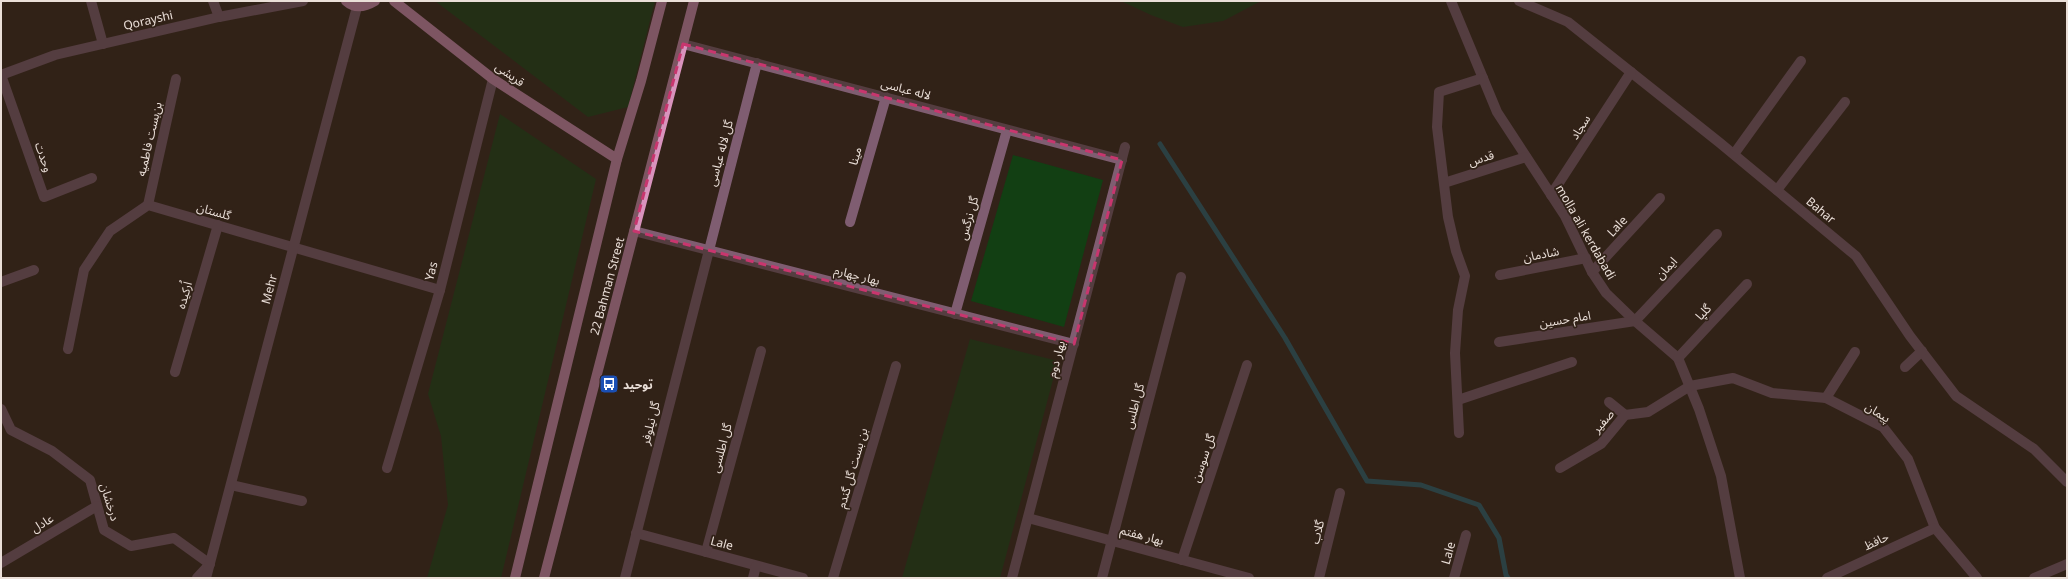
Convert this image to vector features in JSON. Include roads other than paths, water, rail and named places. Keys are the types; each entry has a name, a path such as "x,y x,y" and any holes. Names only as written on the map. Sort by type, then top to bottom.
{"main road":[{"path":"346,1 357,7 367,5 375,1"},
{"name":"قریشی","path":"394,1 493,79 617,159"},
{"name":"22 Bahman Street","path":"514,578 617,159 641,81 662,1"},
{"name":"22 Bahman Street","path":"544,578 694,1"}],"street":[{"path":"91,1 103,44"},
{"path":"213,1 219,17"},
{"name":"Qorayshi","path":"1,75 56,55 219,17 303,1"},
{"name":"molla ali kerdabadi","path":"1451,1 1497,112 1565,216 1592,272 1606,293 1635,321 1678,358 1699,409 1721,476 1740,578"},
{"name":"Bahar","path":"1524,2 1568,22 1734,154 1856,256 1922,351 1956,396 2034,449 2067,481"},
{"name":"Mehr","path":"206,578 357,7"},
{"name":"لاله عباسی","path":"684,44 1122,160"},
{"path":"1734,154 1801,61"},
{"name":"گل لاله عباسی","path":"708,250 757,63"},
{"name":"سجاد","path":"1551,195 1631,72"},
{"name":"وحدت","path":"1,75 44,197 92,178"},
{"path":"1459,433 1455,352 1458,310 1465,276 1454,244 1444,183 1437,127 1439,92 1483,78"},
{"name":"بن‌بست فاطمیه","path":"148,205 176,79"},
{"name":"Yas","path":"387,468 440,290 493,79"},
{"name":"مینا","path":"850,222 886,98"},
{"path":"1777,190 1845,102"},
{"name":"گل نرگس","path":"955,314 1006,130"},
{"name":"بهار دوم","path":"1012,578 1125,147"},
{"name":"قدس","path":"1444,183 1526,157"},
{"name":"Lale","path":"1592,272 1660,198"},
{"path":"68,349 84,270 110,231 148,205"},
{"name":"گلستان","path":"148,205 440,290"},
{"name":"اُرکیده","path":"175,372 218,226"},
{"name":"بهار چهارم","path":"634,232 1074,344"},
{"name":"ایمان","path":"1635,321 1717,234"},
{"name":"گل نیلوفر","path":"625,578 708,250"},
{"name":"شادمان","path":"1500,275 1586,258"},
{"path":"1,282 34,270"},
{"name":"گل اطلس","path":"1102,578 1181,277"},
{"name":"گلپا","path":"1678,358 1748,284"},
{"name":"امام حسین","path":"1498,342 1635,321"},
{"name":"گل اطلسی","path":"706,552 761,351"},
{"path":"1905,368 1922,351"},
{"path":"1826,398 1855,352"},
{"path":"1458,400 1572,362"},
{"name":"گل سوسن","path":"1182,560 1248,365"},
{"name":"بن بست گل گندم","path":"833,578 896,366"},
{"name":"پیمان","path":"1690,386 1733,378 1772,393 1826,398 1883,427 1908,459 1935,528 1977,578"},
{"name":"صفیر","path":"1560,468 1601,444 1625,415 1648,412 1690,386"},
{"path":"1609,402 1625,415"},
{"name":"درخشان","path":"1,409 11,430 52,452 90,480 104,530 131,546 174,538 210,564"},
{"path":"231,485 302,501"},
{"name":"گلاب","path":"1319,578 1340,493"},
{"name":"عادل","path":"1,563 97,506"},
{"name":"بهار هفتم","path":"1028,518 1235,576 1249,578"},
{"name":"حافظ","path":"1827,578 1935,528"},
{"name":"Lale","path":"636,533 802,578"},
{"name":"Lale","path":"1454,578 1466,535"},
{"path":"197,578 210,564"},
{"path":"2034,578 2045,576 2067,564"},
{"path":"753,578 756,566"}],"waterway":[{"path":"1160,144 1285,338 1367,481 1421,485 1479,505 1499,538 1506,575 1508,578"}],"place":[{"name":"توحید","path":"609,384"}]}
